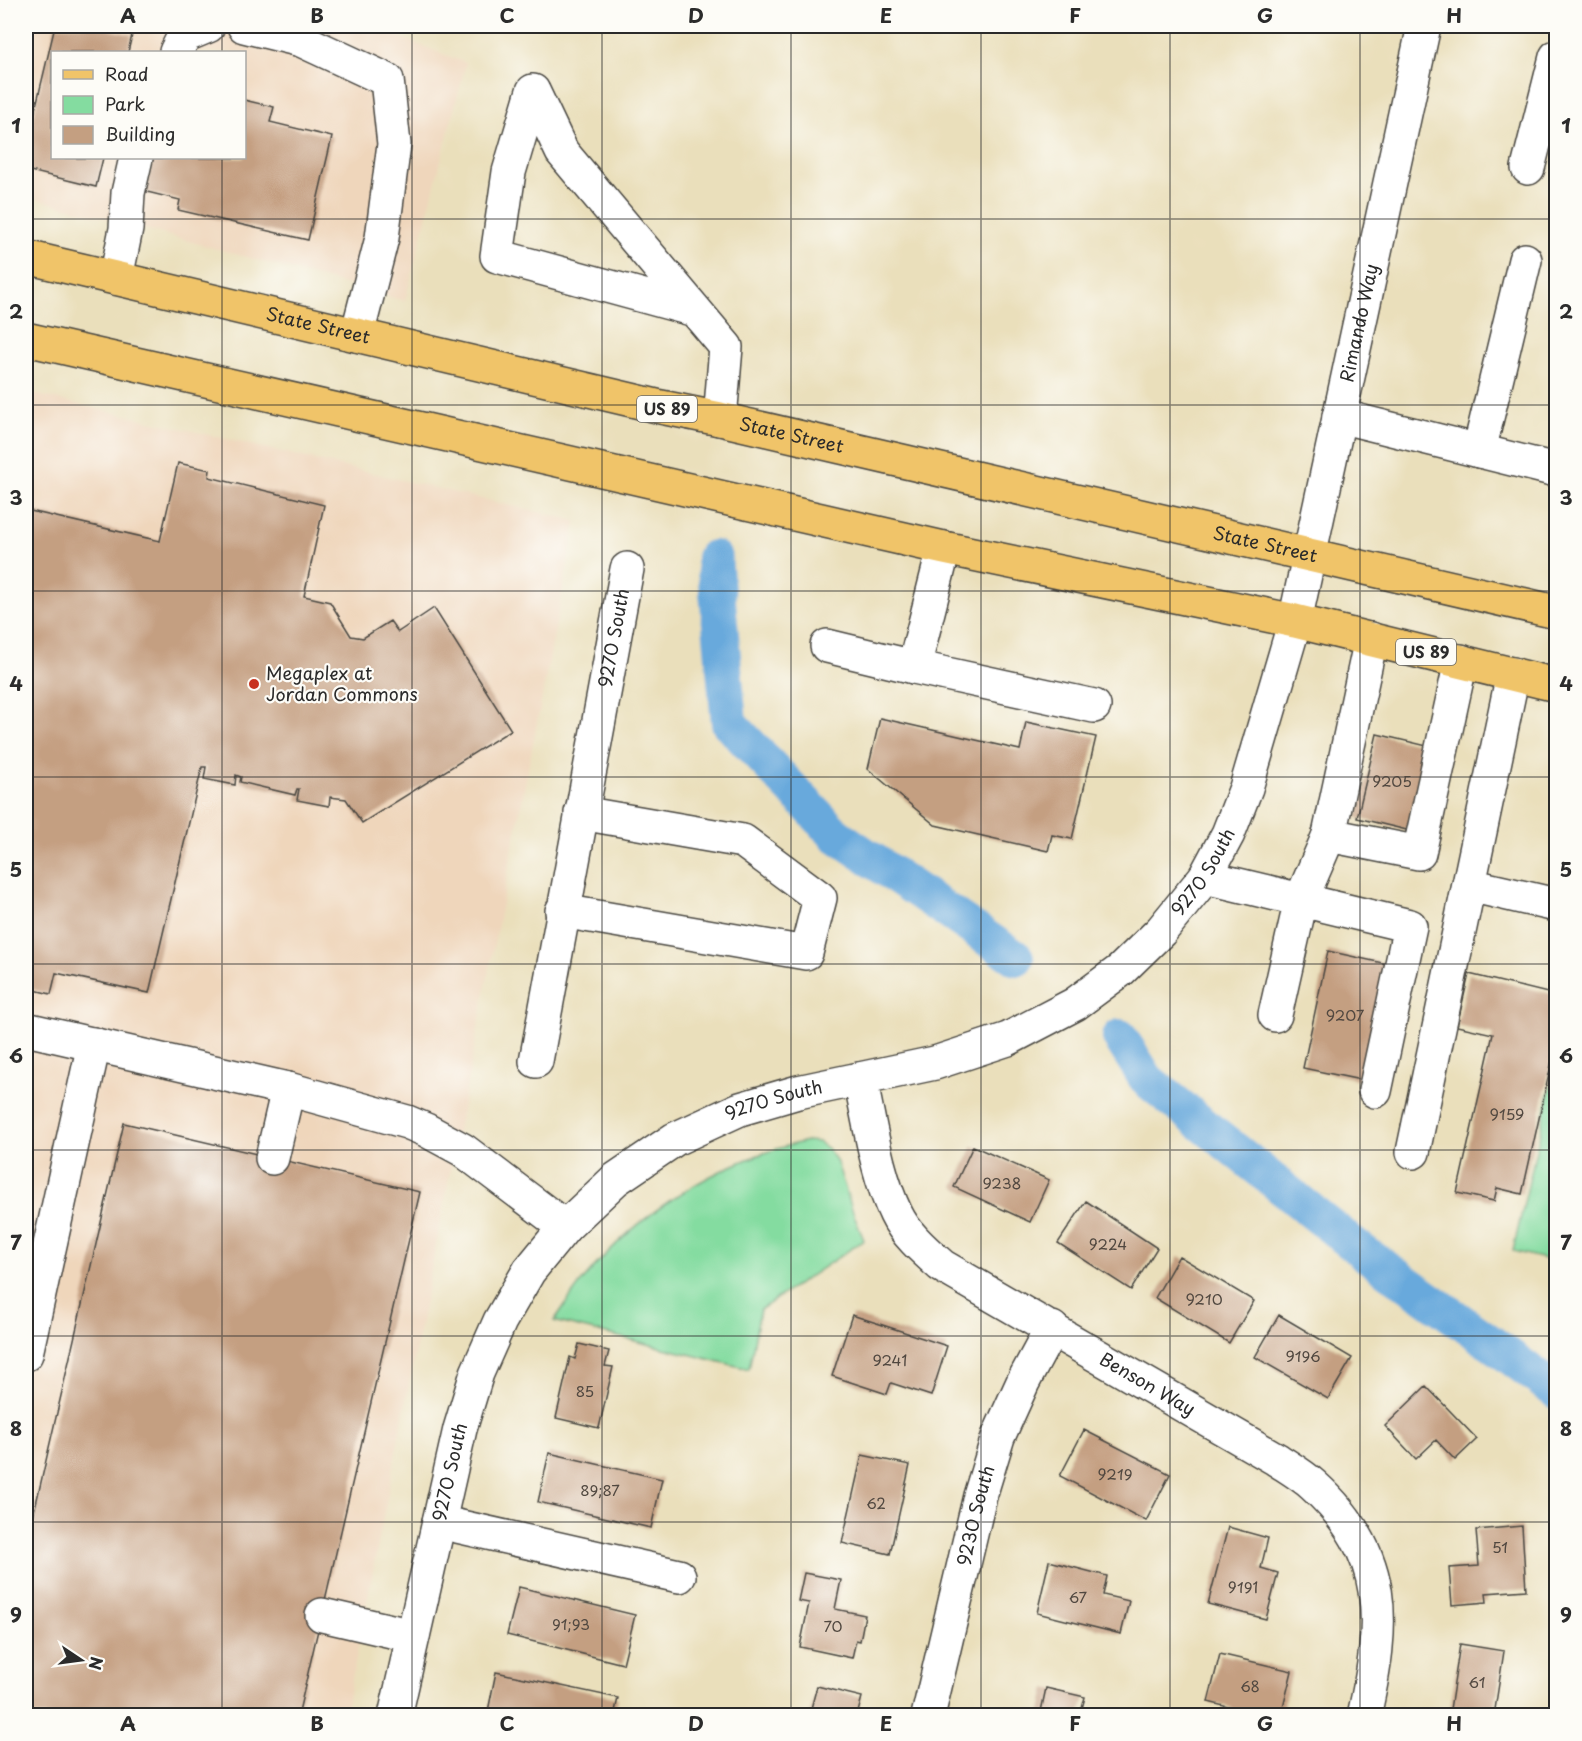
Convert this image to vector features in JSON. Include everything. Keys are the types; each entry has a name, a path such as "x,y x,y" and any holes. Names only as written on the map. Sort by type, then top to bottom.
{"main road":[{"name":"State Street","path":"26,257 661,407 1557,612"},
{"name":"US 89","path":"26,339 944,548 1294,621 1557,685"}],"street":[{"path":"176,51 184,36 208,26"},
{"path":"244,26 301,40 387,80 394,144 382,238 357,335"},
{"name":"Rimando Way","path":"1294,621 1424,26"},
{"path":"1528,168 1557,57"},
{"path":"695,310 497,256 509,172 533,91 562,152 695,310 726,347 720,419"},
{"path":"116,278 126,229 128,193 136,159"},
{"path":"1479,451 1525,260"},
{"path":"1339,416 1557,470"},
{"path":"914,667 944,548"},
{"name":"9270 South","path":"536,1062 580,813 627,569"},
{"name":"9270 South","path":"395,1716 460,1429 477,1373 500,1321 523,1281 566,1227 616,1179 675,1139 740,1109 798,1092 935,1063 1008,1039 1075,1004 1121,970 1161,931 1205,877 1228,834 1246,788 1294,621"},
{"path":"1275,1015 1301,900 1329,835 1371,639"},
{"path":"827,646 1094,706"},
{"path":"1329,835 1419,853 1461,661"},
{"path":"1413,1152 1513,674"},
{"path":"562,911 806,953 820,898 743,841 580,813"},
{"path":"1205,877 1410,926 1375,1091"},
{"path":"1469,885 1557,905"},
{"path":"26,1029 288,1089 407,1122 463,1150 566,1227"},
{"path":"26,1354 94,1044"},
{"name":"Benson Way","path":"860,1079 883,1180 896,1215 916,1243 942,1266 1276,1459 1312,1484 1345,1517 1367,1558 1377,1595 1378,1635 1374,1672 1364,1716"},
{"path":"272,1158 288,1089"},
{"name":"9230 South","path":"928,1716 980,1496 998,1437 1023,1382 1052,1328"},
{"path":"439,1522 679,1576"},
{"path":"322,1615 413,1636"}],"shaded area":[{"path":"26,26 372,26 466,63 405,301 26,196"},
{"path":"26,392 576,521 345,1715 26,1716"}],"green space":[{"path":"1556,1063 1556,1262 1513,1251"},
{"path":"807,1141 818,1142 828,1149 836,1160 864,1240 760,1310 749,1369 554,1321 580,1284 606,1254 657,1210 684,1191 743,1161"}],"building":[{"path":"55,26 93,26 132,35 128,51 51,51 51,159 103,159 96,187 26,170 26,148"},
{"path":"246,100 274,107 270,122 332,137 308,240 178,210 180,200 139,190 147,159 246,159"},
{"name":"Megaplex at Jordan Commons","path":"178,463 210,470 209,477 324,505 304,596 330,602 351,636 363,638 390,621 398,632 434,608 511,730 362,823 346,799 330,797 329,806 297,800 299,789 295,795 240,782 241,777 236,775 235,785 204,779 206,767 202,767 149,993 56,973 51,994 26,988 26,510 160,541"},
{"path":"880,718 1020,750 1026,722 1096,737 1072,839 1052,835 1048,851 935,825 868,769"},
{"path":"1377,734 1427,746 1407,830 1357,818"},
{"path":"1328,951 1387,964 1361,1080 1303,1068"},
{"path":"1469,974 1556,995 1556,1043 1522,1194 1497,1188 1494,1201 1457,1193 1493,1034 1457,1026"},
{"path":"124,1123 420,1192 298,1716 26,1716 26,1547"},
{"path":"973,1146 1049,1180 1030,1222 954,1187"},
{"path":"1086,1201 1157,1248 1131,1290 1058,1243"},
{"path":"1179,1256 1254,1301 1229,1343 1155,1298"},
{"path":"852,1315 947,1346 931,1396 891,1383 887,1394 832,1376"},
{"path":"1279,1315 1352,1358 1328,1399 1255,1357"},
{"path":"579,1344 609,1351 605,1366 613,1367 599,1428 556,1418 570,1357 575,1359"},
{"path":"1426,1386 1477,1439 1455,1460 1436,1440 1416,1459 1385,1426"},
{"path":"1084,1430 1170,1474 1146,1521 1060,1476"},
{"path":"549,1453 662,1479 651,1528 538,1502"},
{"path":"862,1455 910,1465 890,1554 842,1543"},
{"path":"1522,1526 1526,1590 1486,1593 1487,1602 1452,1605 1449,1568 1479,1566 1476,1530"},
{"path":"1228,1527 1268,1538 1261,1568 1278,1573 1266,1619 1208,1604"},
{"path":"1049,1561 1107,1576 1103,1595 1129,1601 1121,1634 1037,1613"},
{"path":"804,1573 841,1580 835,1609 865,1615 860,1641 856,1640 852,1658 800,1647 809,1603 798,1601"},
{"path":"519,1587 635,1615 623,1664 507,1635"},
{"path":"1460,1644 1504,1651 1494,1716 1449,1716"},
{"path":"1220,1654 1292,1671 1281,1716 1230,1716 1232,1708 1208,1702"},
{"path":"496,1672 618,1698 614,1716 487,1716"},
{"path":"817,1686 862,1697 857,1716 809,1716"},
{"path":"1046,1688 1085,1697 1080,1716 1040,1716"}],"waterway":[{"path":"714,558 729,723 836,835 1016,958"},
{"path":"1120,1037 1147,1080 1363,1252 1556,1391"}],"place":[{"name":"Megaplex at Jordan Commons","path":"254,684"}]}
